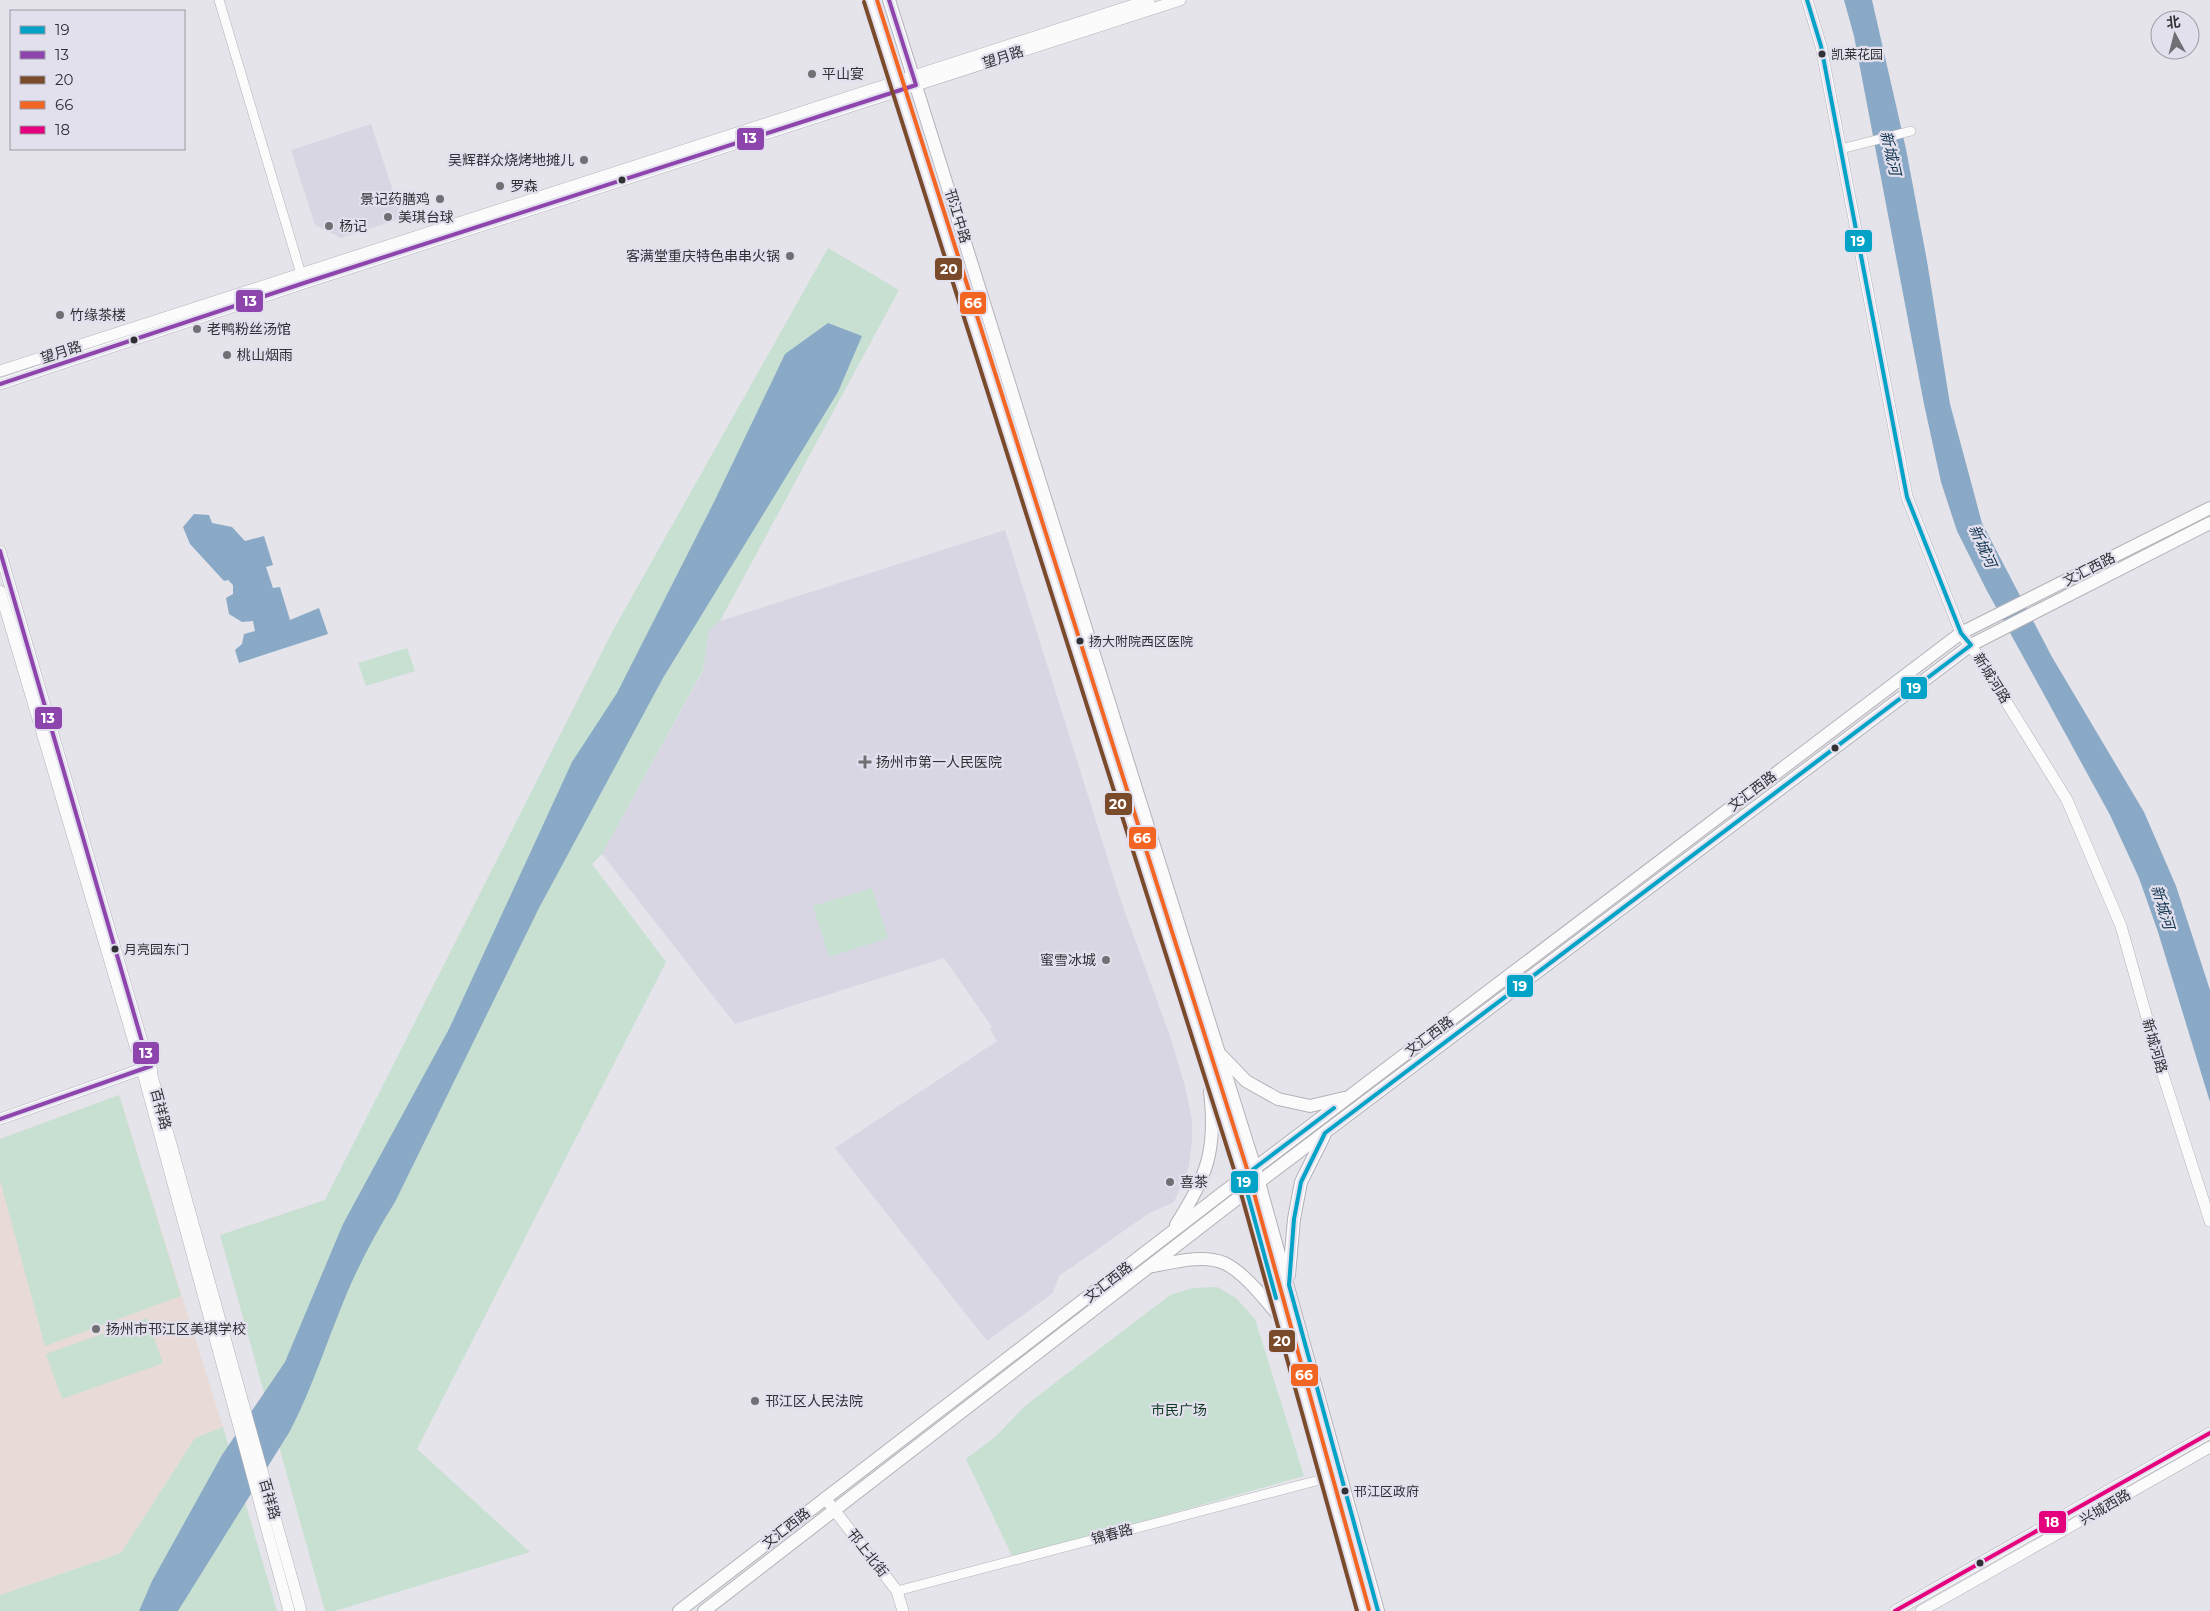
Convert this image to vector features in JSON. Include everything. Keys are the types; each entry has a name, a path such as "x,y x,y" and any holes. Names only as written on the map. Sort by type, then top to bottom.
{"main road":[{"name":"邗江中路","path":"870,0 1248,1191 1363,1611"},
{"name":"邗江中路","path":"889,0 1255,1168 1378,1611"},
{"name":"文汇西路","path":"679,1611 1348,1097 1961,633 2210,508"},
{"name":"文汇西路","path":"704,1611 1325,1132 1971,645 2210,524"},
{"path":"1219,1052 1246,1081 1278,1099 1310,1106 1348,1097"},
{"path":"1171,1233 1196,1193 1210,1158 1214,1123 1206,1062"},
{"path":"1288,1284 1294,1218 1301,1182 1325,1132"},
{"path":"1151,1266 1195,1259 1223,1263 1250,1283 1283,1321"}],"street":[{"path":"219,0 302,274"},
{"name":"望月路","path":"0,384 915,80 1149,0"},
{"name":"望月路","path":"915,80 1180,0"},
{"name":"新城河路","path":"1807,0 1822,46 1907,497 1961,633 1971,645 2067,800 2121,926 2163,1076 2210,1221"},
{"name":"望月路","path":"0,372 302,274 897,86"},
{"path":"1841,149 1911,131"},
{"name":"百祥路","path":"0,551 301,1611"},
{"name":"百祥路","path":"0,591 146,1067 237,1420 289,1611"},
{"path":"0,1119 146,1067"},
{"name":"兴城西路","path":"1895,1611 2210,1433"},
{"name":"兴城西路","path":"1921,1611 2209,1448"},
{"name":"锦春路","path":"897,1591 1327,1478"},
{"name":"邗上北街","path":"825,1498 897,1591 903,1611"}],"shaded area":[{"path":"371,124 402,218 341,238 315,225 291,150"},
{"name":"扬州市第一人民医院","path":"1005,530 1121,901 1170,1036 1185,1086 1192,1120 1192,1141 1189,1166 1174,1202 1148,1214 1059,1276 1053,1293 987,1341 835,1148 997,1041 990,1030 992,1027 944,958 735,1024 602,854 703,671 709,630 720,621"},
{"name":"扬州市邗江区美琪学校","path":"119,1095 223,1427 195,1438 121,1553 0,1595 0,1139"}],"green space":[{"path":"828,248 899,290 720,621 709,630 703,670 602,854 592,864 666,962 417,1449 530,1552 335,1611 325,1611 220,1235 325,1200 611,634"},
{"path":"407,648 415,671 366,686 358,663"},
{"path":"872,888 888,938 829,957 813,906"},
{"path":"119,1095 181,1296 45,1346 0,1180 0,1139"},
{"name":"市民广场","path":"1217,1287 1236,1298 1255,1319 1304,1476 1013,1558 966,1459 995,1437 1026,1405 1170,1295 1193,1288"},
{"path":"147,1318 163,1363 62,1399 46,1354"},
{"path":"223,1427 277,1611 0,1611 0,1595 121,1553 195,1438"}],"water":[{"name":"新城河","path":"1844,0 1872,0 1906,149 1927,261 1950,404 1982,523 2052,657 2144,812 2176,886 2210,990 2210,1102 2158,932 2139,878 2110,815 1986,589 1957,531 1941,482 1924,404 1854,36"},
{"path":"828,323 862,336 838,392 663,678 539,908 395,1202 355,1275 307,1396 290,1431 178,1611 139,1611 152,1581 222,1455 285,1362 343,1224 449,1029 572,762 617,693 715,500 785,354"},
{"path":"194,514 209,515 212,523 232,527 245,541 264,536 273,565 266,567 273,588 280,587 290,620 319,608 328,634 239,663 235,650 242,644 244,634 255,631 253,621 242,622 229,614 226,598 233,594 233,585 228,580 224,581 190,544 183,527"}],"transit line":[{"name":"66","path":"877,0 1249,1175 1369,1609"},
{"name":"13","path":"0,384 304,283 916,85 889,0"},
{"name":"19","path":"1378,1611 1289,1285 1294,1219 1301,1182 1325,1133 1971,645 1961,633 1907,497 1821,46 1807,0"},
{"name":"20","path":"864,2 1237,1179 1357,1611"},
{"name":"13","path":"0,551 143,1045 151,1066 0,1119"},
{"name":"19","path":"1276,1298 1243,1177 1334,1108"},
{"name":"18","path":"1895,1611 2210,1433"}],"place":[{"name":"凯莱花园","path":"1822,54"},
{"name":"平山宴","path":"812,74"},
{"name":"吴辉群众烧烤地摊儿","path":"584,160"},
{"name":"罗森","path":"500,186"},
{"name":"景记药膳鸡","path":"440,199"},
{"name":"美琪台球","path":"388,217"},
{"name":"杨记","path":"329,226"},
{"name":"客满堂重庆特色串串火锅","path":"790,256"},
{"name":"竹缘茶楼","path":"60,315"},
{"name":"老鸭粉丝汤馆","path":"197,329"},
{"name":"桃山烟雨","path":"227,355"},
{"name":"扬大附院西区医院","path":"1080,641"},
{"name":"扬州市第一人民医院","path":"865,762"},
{"name":"月亮园东门","path":"115,949"},
{"name":"蜜雪冰城","path":"1106,960"},
{"name":"喜茶","path":"1170,1182"},
{"name":"扬州市邗江区美琪学校","path":"96,1329"},
{"name":"邗江区人民法院","path":"755,1401"},
{"name":"邗江区政府","path":"1345,1491"}]}
